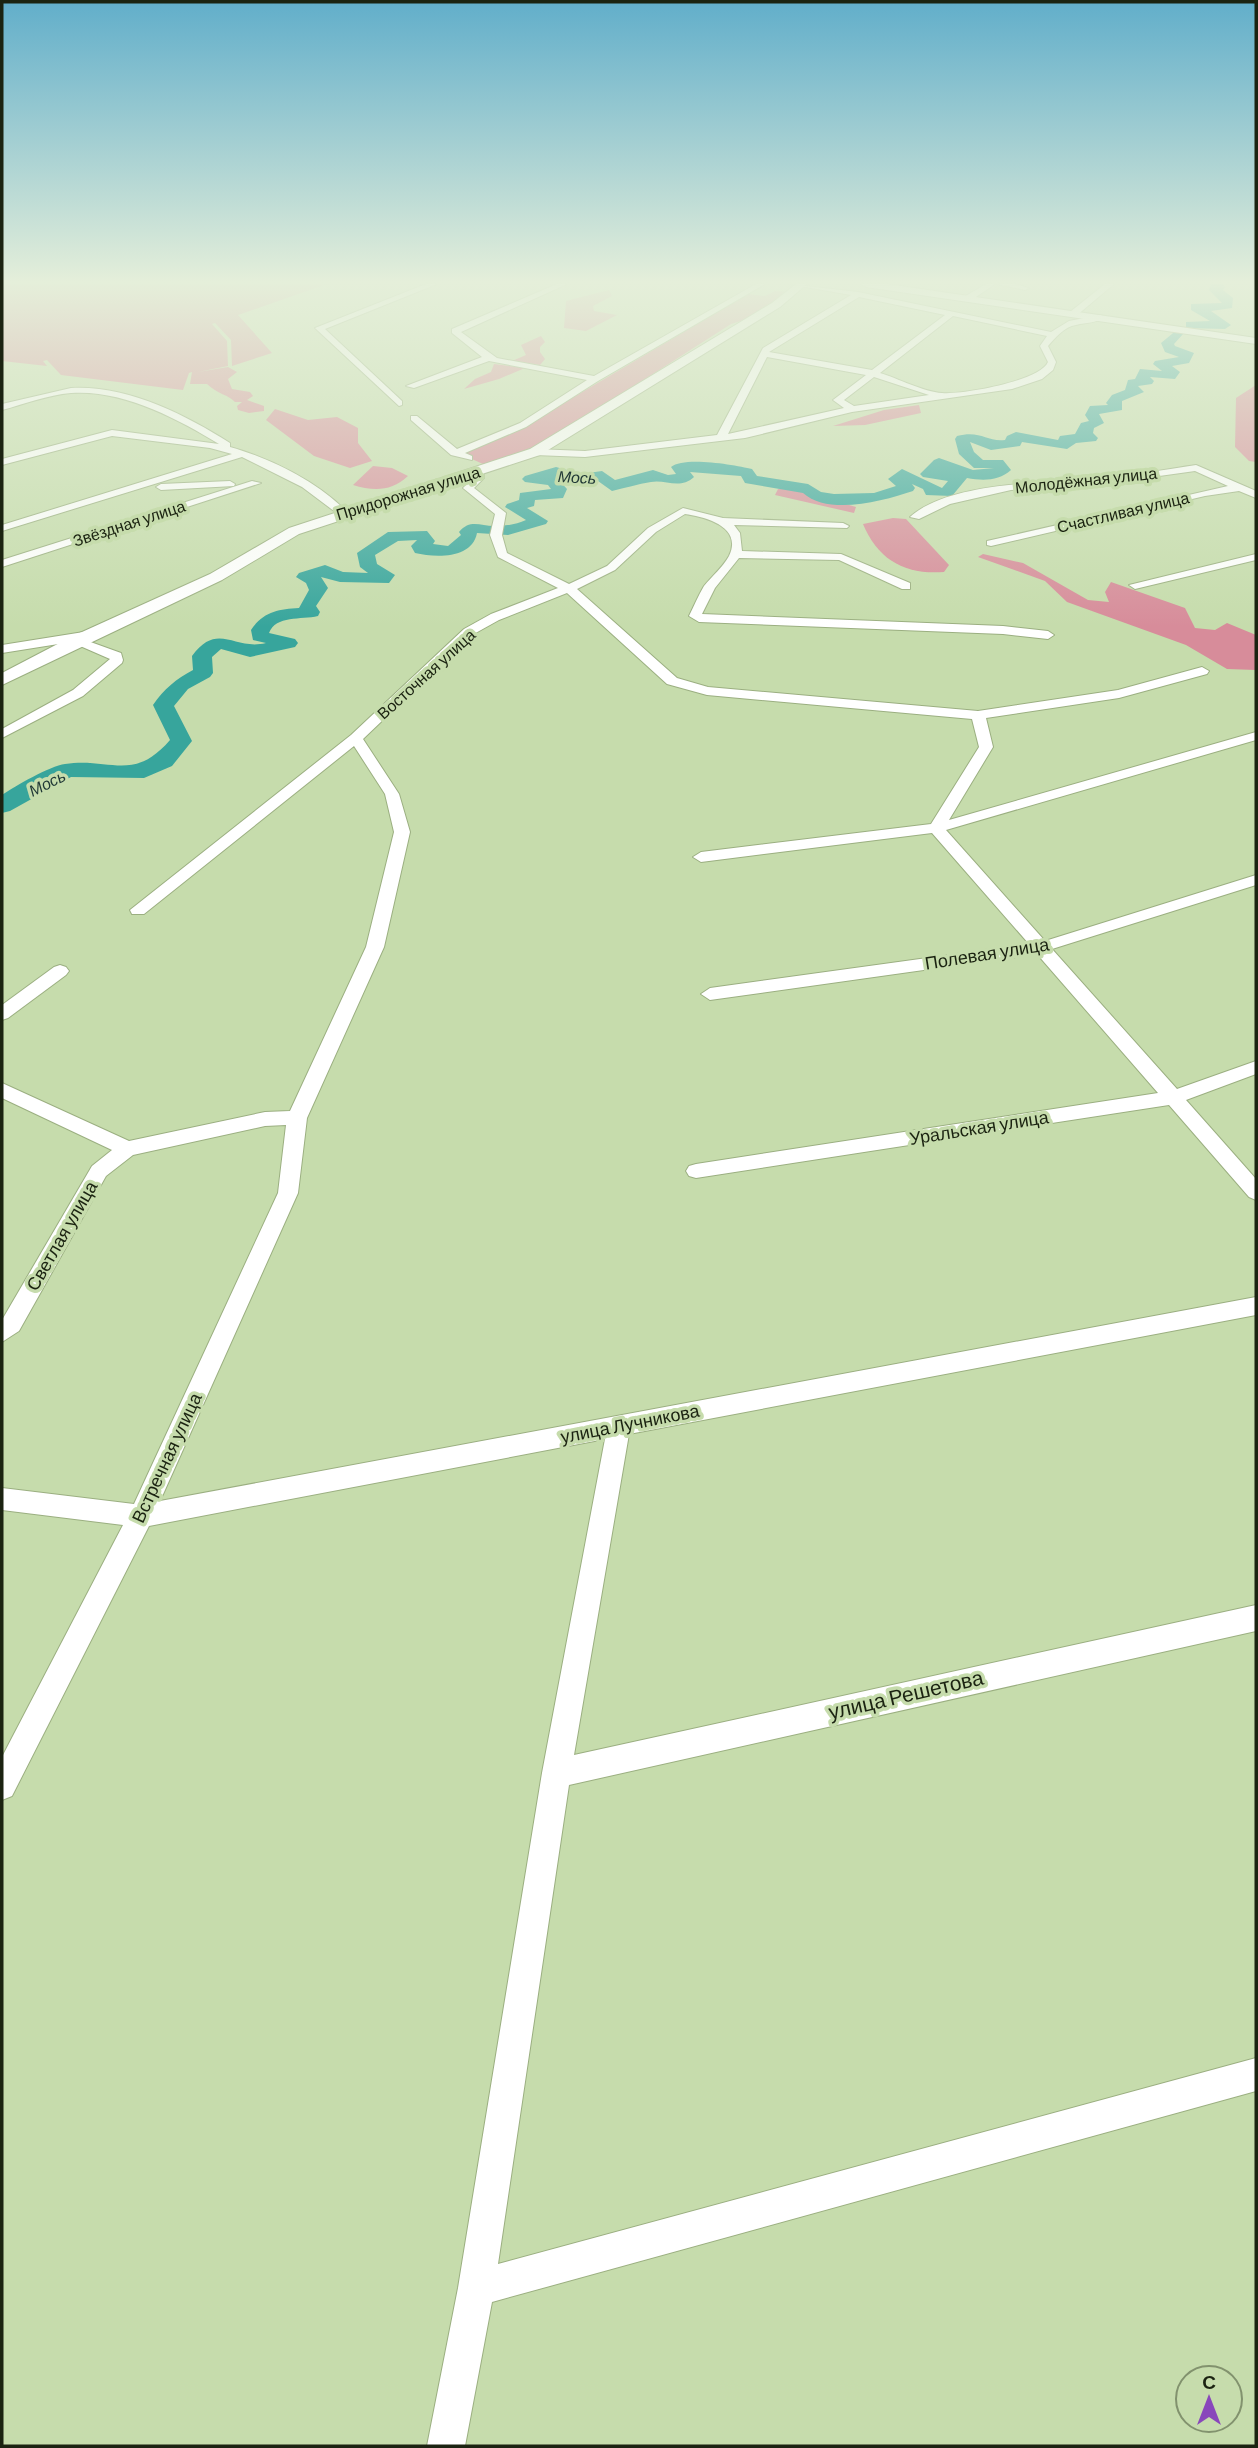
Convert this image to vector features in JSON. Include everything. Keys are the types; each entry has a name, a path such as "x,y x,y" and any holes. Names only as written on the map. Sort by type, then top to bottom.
{"street":[{"path":"2,407 35,398"},
{"path":"124,398 205,430 239,452 306,485 342,512"},
{"path":"393,398 398,403"},
{"path":"456,453 510,432 564,398"},
{"name":"Придорожная улица","path":"2,680 83,638 216,576 294,531 342,512 535,452 623,398"},
{"path":"720,439 741,398"},
{"path":"840,398 838,400 852,410"},
{"path":"535,452 585,454 720,439 773,430 852,410 933,398"},
{"path":"414,418 456,453 484,470 468,488 501,513 496,532 502,555 570,589 672,681 707,691 978,715 1119,695 1202,671"},
{"path":"2,462 112,433 239,452"},
{"name":"Звёздная улица","path":"2,528 239,452"},
{"name":"Молодёжная улица","path":"915,517 946,502 1012,487 1095,482 1196,468 1256,495"},
{"path":"131,488 296,482 306,485"},
{"name":"Звёздная улица","path":"2,564 256,483"},
{"name":"Счастливая улица","path":"991,543 1205,493 1256,485"},
{"name":"Восточная улица","path":"138,910 356,738 468,632 495,617 570,589 611,568 652,530 675,514 683,511 724,521 843,526"},
{"path":"724,521 734,531 738,541 736,554 708,591 695,616 703,619 1003,630 1048,635"},
{"path":"736,554 841,557 906,586"},
{"path":"1135,585 1256,557"},
{"path":"2,649 83,638 116,656 117,660 78,693 2,734"},
{"path":"936,828 985,747 978,715"},
{"path":"701,857 936,828 1256,736"},
{"name":"Встречная улица","path":"2,1787 141,1516 288,1193 297,1118 375,947 401,832 401,813 389,788 356,738"},
{"path":"936,828 1256,1192"},
{"name":"Полевая улица","path":"710,994 1039,948 1256,880"},
{"path":"2,1014 60,971"},
{"name":"Уральская улица","path":"696,1171 1172,1098 1256,1067"},
{"path":"2,1090 127,1149"},
{"name":"Светлая улица","path":"2,1333 11,1325 99,1171 127,1149 265,1119 297,1118"},
{"name":"улица Лучникова","path":"2,1499 141,1516 1256,1306"},
{"path":"446,2446 475,2288 556,1773 619,1426"},
{"name":"улица Решетова","path":"556,1773 1256,1618"},
{"path":"475,2288 1256,2075"}],"shaded area":[{"path":"230,398 250,398 247,400 264,406 264,411 249,413 238,410 237,406 242,402 235,402"},
{"path":"572,398 615,398 533,449 483,464 465,456 464,451 505,436"},
{"path":"1236,398 1256,398 1256,462 1249,461 1235,447"},
{"path":"919,405 921,413 865,425 833,426 884,410"},
{"path":"275,409 308,420 337,417 358,428 358,443 372,461 350,468 314,456 266,420"},
{"path":"373,466 392,468 408,476 395,485 382,489 353,485"},
{"path":"778,489 794,489 856,507 854,513 775,495"},
{"path":"893,518 906,519 949,565 944,572 905,568 894,563 876,547 863,524"},
{"path":"983,554 1023,563 1088,600 1109,602 1105,592 1111,582 1185,608 1195,628 1215,630 1227,623 1256,635 1256,670 1227,669 1186,645 1067,602 1045,581 978,557"}],"waterway":[{"name":"Мось","path":"2,806 67,770 136,773 164,761 181,741 163,705 181,685 203,673 202,656 210,648 221,642 238,650 250,651 288,643 260,636 260,630 276,616 311,612 307,606 319,588 315,586 314,580 305,577 325,570 340,577 383,579 386,575 369,567 366,553 394,536 421,535 427,541 419,546 421,549 448,551 459,546 470,535 467,532 476,527 500,531 540,521 513,507 528,503 526,496 557,495 559,489 553,481 530,479 556,472 574,475 576,479 602,476 612,486 653,475 667,480 686,477 679,467 714,467 747,472 751,480 808,489 816,496 834,499 875,498 907,488 896,479 902,474 929,486 932,492 946,493 960,478 928,474 939,463 980,475 996,474 1003,470 998,463 979,465 967,454 962,439 978,438 991,446 1015,443 1012,439 1016,436 1067,445 1069,443 1065,439 1091,438 1081,433 1087,432 1086,426 1097,423 1092,415 1095,409 1104,411 1117,407 1113,403 1117,398"}]}
